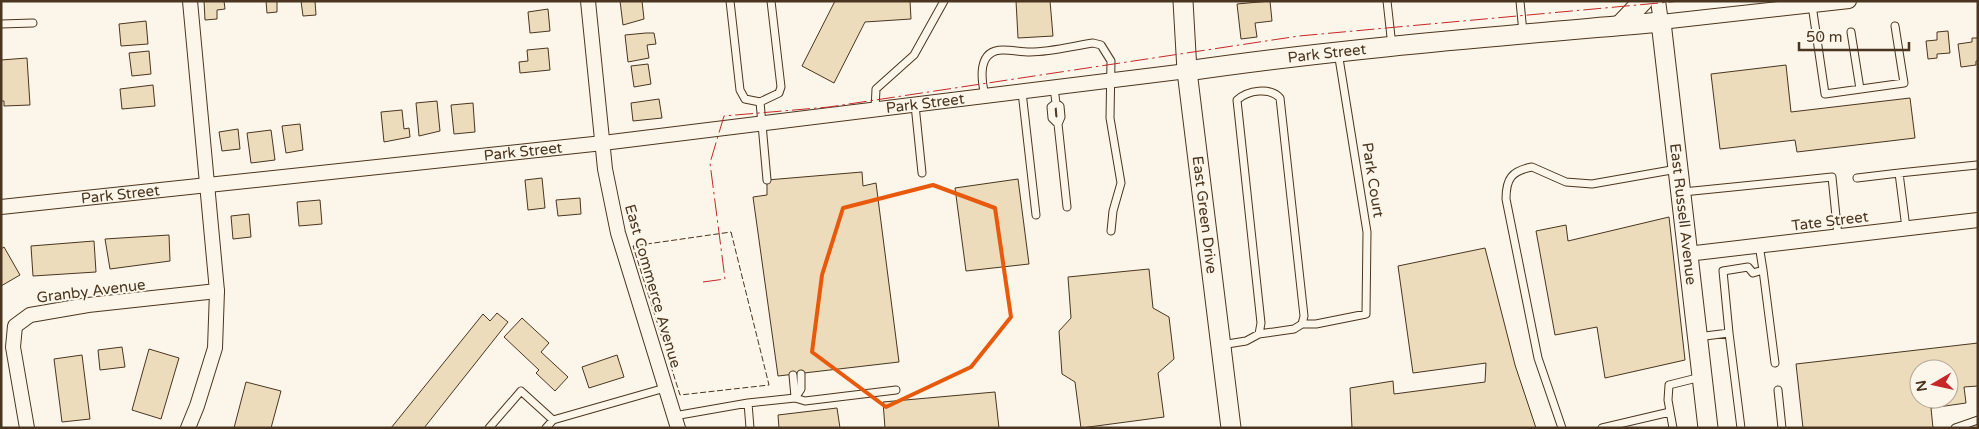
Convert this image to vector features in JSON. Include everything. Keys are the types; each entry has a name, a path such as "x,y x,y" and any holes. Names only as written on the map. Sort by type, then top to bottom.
{"main road":[{"name":"East Green Drive","path":"1183,1 1187,71 1231,428"},
{"path":"1620,25 1643,1"},
{"name":"Park Street","path":"1187,71 1261,60 1392,46 1660,22"},
{"name":"East Russell Avenue","path":"1660,22 1708,428"}],"street":[{"path":"188,428 215,348 217,291 190,1"},
{"name":"East Commerce Avenue","path":"588,1 605,170 618,233 676,422"},
{"name":"East Russell Avenue","path":"1658,1 1660,22"},
{"name":"Park Street","path":"1660,22 1849,1"},
{"name":"Park Street","path":"1,207 603,142 986,97 1187,71"},
{"name":"Tate Street","path":"1687,254 1978,220"},
{"name":"Granby Avenue","path":"27,428 13,347 15,326 30,315 88,305 217,291"}],"lane":[{"path":"730,1 740,90 745,99 760,102 779,93 781,87 771,1"},
{"path":"875,110 876,89 914,55 944,1"},
{"path":"1387,1 1392,46"},
{"path":"1520,1 1523,33"},
{"path":"1812,5 1825,94 1904,84 1895,26"},
{"path":"1,24 33,23"},
{"path":"1851,32 1860,89"},
{"path":"986,97 982,68 985,59 991,53 1001,50 1031,52 1093,43 1101,45 1111,62 1109,82 1110,118 1121,183 1113,211 1111,231"},
{"name":"Park Court","path":"1302,324 1316,324 1366,314 1367,232 1338,52"},
{"path":"1054,88 1056,103 1051,107 1052,118 1058,124 1067,207"},
{"path":"1220,346 1246,341 1259,334 1294,330 1302,324 1304,316 1280,98 1275,93 1268,91 1244,94 1237,100 1262,323 1259,334"},
{"path":"1022,92 1036,215"},
{"path":"760,102 767,180"},
{"path":"915,105 922,173"},
{"path":"1857,178 1977,165"},
{"path":"1562,428 1538,358 1509,216 1506,183 1512,174 1532,167 1566,182 1592,184 1678,169"},
{"path":"1899,173 1906,228"},
{"path":"1680,193 1832,177 1838,236"},
{"path":"1759,245 1775,363"},
{"path":"1741,428 1723,271 1748,267 1753,273 1763,270"},
{"path":"1697,337 1729,333"},
{"path":"795,398 801,389 801,374"},
{"path":"793,375 795,398"},
{"path":"1673,428 1670,412 1669,385 1702,376"},
{"path":"546,428 553,420 665,388"},
{"path":"489,428 521,390 553,420"},
{"path":"676,422 748,404 795,398 805,401 896,390"},
{"path":"1778,390 1782,428"},
{"path":"748,404 750,428"},
{"path":"1602,428 1670,412"},
{"path":"1955,428 1978,420"}],"highlighted area":[{"path":"933,185 995,208 1011,317 971,367 886,407 812,352 822,275 843,208"}],"building":[{"path":"204,1 224,1 225,9 217,10 217,19 205,20"},
{"path":"266,1 277,1 277,12 267,13"},
{"path":"301,1 315,1 316,15 303,16"},
{"path":"620,1 642,1 644,19 623,25"},
{"path":"835,1 910,1 911,19 865,22 834,83 802,66"},
{"path":"1016,1 1050,1 1053,36 1018,38"},
{"path":"1270,1 1272,21 1255,23 1257,37 1241,39 1237,4"},
{"path":"548,9 550,31 530,33 528,12"},
{"path":"146,21 148,44 121,46 119,24"},
{"path":"1948,31 1950,53 1937,54 1937,58 1928,59 1926,41 1937,40 1937,32"},
{"path":"654,33 656,44 647,45 649,58 628,62 625,35"},
{"path":"1972,38 1978,38 1978,61 1976,61 1976,65 1961,67 1958,44 1972,42"},
{"path":"548,48 550,70 520,73 519,62 528,61 527,50"},
{"path":"149,51 151,74 132,76 129,53"},
{"path":"27,58 30,105 4,106 4,101 1,101 1,60"},
{"path":"648,64 651,84 634,87 631,66"},
{"path":"1786,65 1791,112 1910,98 1915,138 1797,152 1795,140 1720,149 1711,74"},
{"path":"153,85 155,106 122,109 120,89"},
{"path":"659,99 662,118 633,121 631,103"},
{"path":"437,101 440,131 419,136 416,103"},
{"path":"473,103 475,132 454,134 451,105"},
{"path":"402,110 404,129 409,128 410,137 384,142 381,112"},
{"path":"300,124 303,150 286,153 282,126"},
{"path":"238,129 240,149 222,151 219,132"},
{"path":"271,130 275,160 251,163 247,133"},
{"path":"862,172 863,186 876,183 899,362 778,376 753,197 767,195 767,180"},
{"path":"542,178 545,208 528,210 525,180"},
{"path":"1018,179 1029,264 966,271 955,188"},
{"path":"580,198 581,214 558,216 556,200"},
{"path":"320,200 322,224 299,226 297,202"},
{"path":"249,214 251,237 233,239 231,216"},
{"path":"1669,217 1685,360 1605,378 1597,327 1555,335 1536,231 1566,225 1568,241"},
{"path":"169,235 170,261 110,269 105,239"},
{"path":"94,241 96,272 33,276 31,246"},
{"path":"4,247 20,275 1,286 1,249"},
{"path":"1485,248 1515,365 1536,428 1352,428 1350,388 1393,381 1394,394 1485,382 1486,363 1413,373 1398,266"},
{"path":"1149,269 1153,308 1169,317 1174,359 1158,373 1164,417 1081,428 1075,382 1062,374 1059,331 1071,318 1068,277"},
{"path":"497,313 508,322 424,428 391,428 483,314 490,321"},
{"path":"522,318 549,343 541,352 568,377 555,391 536,373 539,370 504,337"},
{"path":"1978,343 1978,386 1964,387 1966,403 1959,404 1959,359 1909,359 1909,409 1931,409 1933,428 1803,428 1796,364"},
{"path":"122,347 125,367 100,370 98,350"},
{"path":"149,349 179,358 161,419 132,410"},
{"path":"82,355 90,419 62,422 54,359"},
{"path":"617,355 624,377 589,388 582,367"},
{"path":"246,382 281,391 271,428 234,428"},
{"path":"995,392 999,428 885,428 883,402"},
{"path":"837,408 840,428 779,428 778,415"}],"fence":[{"path":"731,232 769,385 680,395 633,246 731,232"}],"power":[{"path":"703,282 725,279 710,163 724,116 829,107 1299,36 1681,1"}]}
